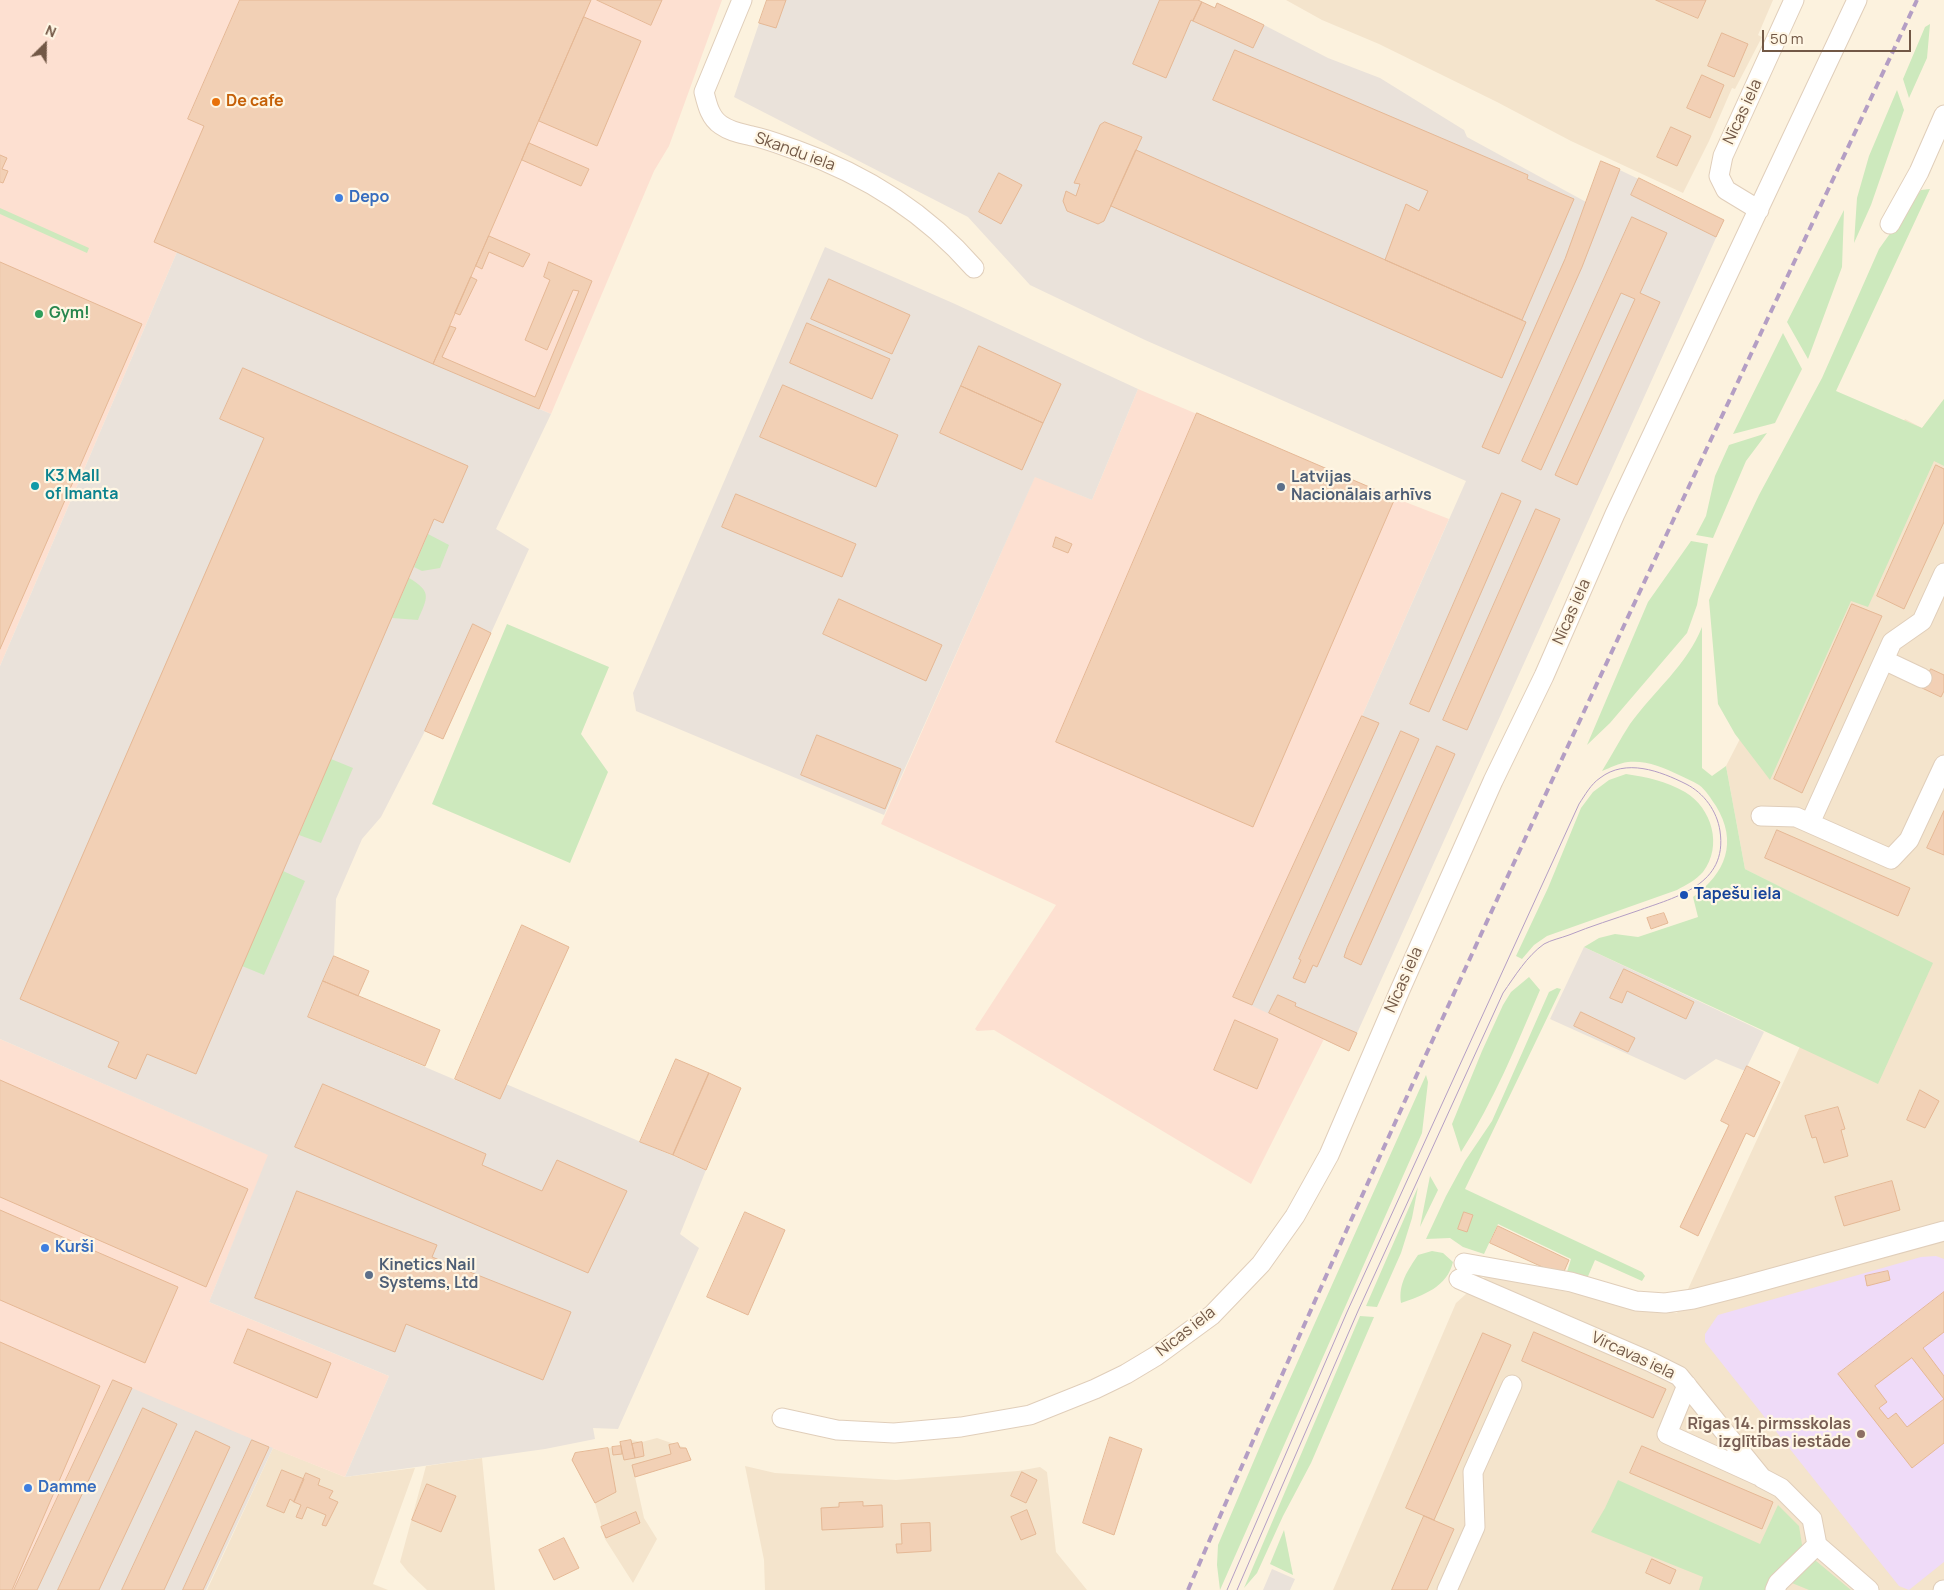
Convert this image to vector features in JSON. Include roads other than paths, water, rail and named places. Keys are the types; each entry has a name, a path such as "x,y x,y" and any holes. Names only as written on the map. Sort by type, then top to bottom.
{"street":[{"name":"Skandu iela","path":"742,0 704,92 708,108 718,123 732,132 754,136 820,159 877,187 904,204 933,227 974,268"},
{"name":"Nīcas iela","path":"1759,210 1726,190 1719,176 1723,156 1794,0"},
{"name":"Nīcas iela","path":"782,1418 838,1430 894,1433 961,1427 1030,1415 1095,1389 1126,1374 1156,1356 1212,1314 1261,1264 1295,1216 1329,1155 1493,781 1544,676 1615,514 1857,0"},
{"path":"1890,224 1919,172 1944,115"},
{"path":"1810,823 1892,642 1922,621 1944,573"},
{"path":"1884,660 1922,678"},
{"path":"1761,816 1796,817 1890,859 1909,840 1944,764"},
{"name":"Vircavas iela","path":"1817,1545 1812,1519 1782,1488 1762,1478 1679,1376 1462,1271 1571,1282 1636,1301 1665,1303 1693,1299 1740,1287 1944,1231"},
{"path":"1447,1590 1475,1527 1473,1472 1512,1385"},
{"path":"1687,1385 1667,1434 1762,1478"},
{"path":"1775,1590 1778,1583 1817,1545 1869,1590"}],"tram line":[{"path":"1227,1590 1347,1312 1579,804 1597,780 1610,772 1621,769 1632,768 1654,771 1686,784 1709,803 1716,816 1720,831 1720,849 1716,864 1708,876 1683,894 1544,944 1527,960 1503,993 1358,1311 1237,1590"}],"railway":[{"path":"1188,1590 1365,1190 1546,792 1917,0"}],"place":[{"name":"De cafe","path":"216,102"},
{"name":"Depo","path":"339,198"},
{"name":"Gym!","path":"39,314"},
{"name":"K3 Mall of Imanta","path":"35,486"},
{"name":"Latvijas Nacionālais arhīvs","path":"1281,487"},
{"name":"Tapešu iela","path":"1684,895"},
{"name":"Kurši","path":"45,1248"},
{"name":"Kinetics Nail Systems, Ltd","path":"369,1275"},
{"name":"Rīgas 14. pirmsskolas izglītības iestāde","path":"1861,1434"},
{"name":"Damme","path":"28,1488"}]}
